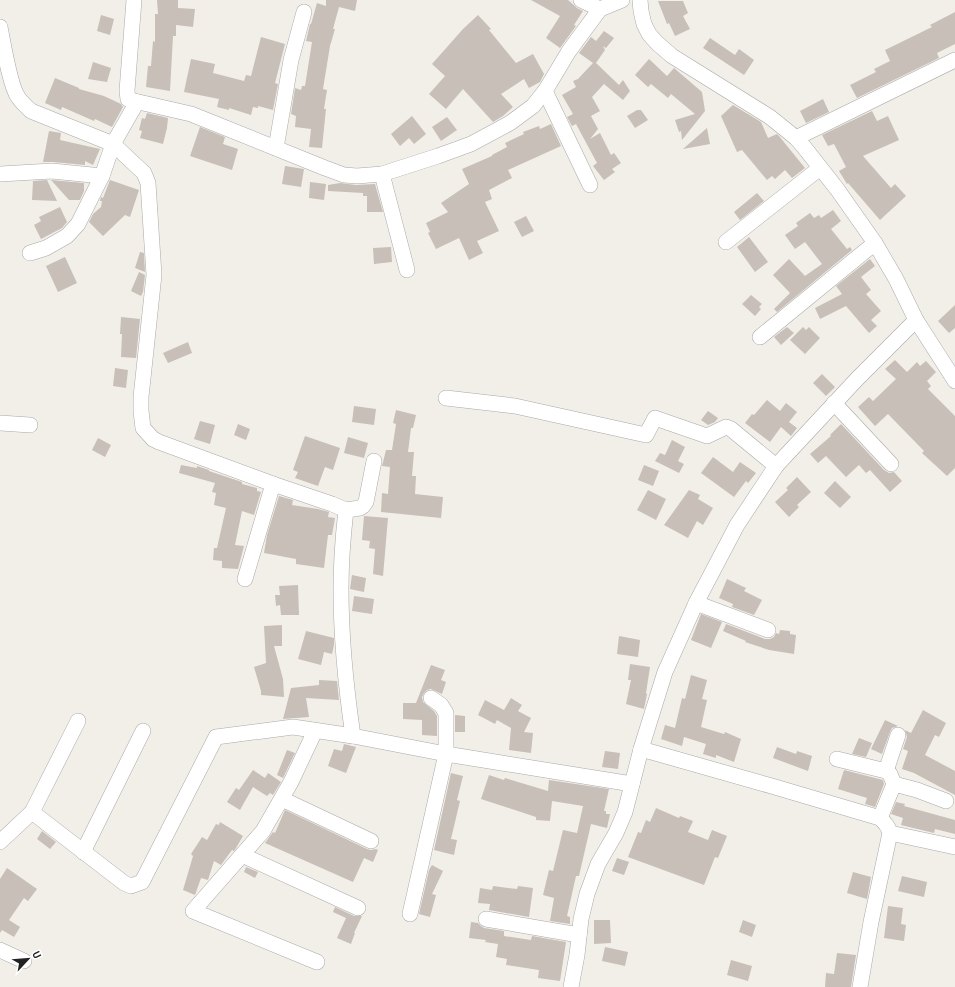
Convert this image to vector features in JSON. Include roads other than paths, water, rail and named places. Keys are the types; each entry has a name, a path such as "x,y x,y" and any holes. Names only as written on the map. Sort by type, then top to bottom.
{"street":[{"path":"134,0 127,91 128,99 191,114 326,168 344,174 357,176 382,174 471,144 521,116 533,106 545,92 568,51 600,9 622,0"},
{"path":"582,0 600,9"},
{"path":"640,0 644,24 649,34 657,43 672,56 770,117 796,138 875,243 896,279 916,320 955,381"},
{"path":"276,148 291,60 304,12"},
{"path":"0,26 13,85 17,96 25,105 31,111 114,144 144,173 148,183 154,275 141,396 143,428 153,439 159,442 346,510 360,508 366,502 374,461"},
{"path":"796,138 955,60"},
{"path":"545,92 590,185"},
{"path":"30,254 46,248 67,236 78,224 102,176 114,144 137,102"},
{"path":"726,242 820,168"},
{"path":"0,174 52,171 102,176"},
{"path":"382,174 407,270"},
{"path":"760,337 875,243"},
{"path":"571,987 577,955 581,919 587,894 598,864 616,833 625,812 641,749 665,672 696,603 737,525 776,466 834,403 916,320"},
{"path":"446,398 515,406 646,436 655,418 707,436 726,427 731,429 776,466"},
{"path":"834,403 891,464"},
{"path":"0,423 30,425"},
{"path":"245,579 273,484"},
{"path":"346,510 341,588 341,620 353,736"},
{"path":"696,603 768,630"},
{"path":"410,914 446,754 446,713 441,705 431,698"},
{"path":"0,842 32,812 78,721"},
{"path":"32,812 124,883 131,886 142,882 216,737 293,727 353,736 446,754 632,784"},
{"path":"83,852 143,731"},
{"path":"315,731 291,782 264,831 193,911 317,962"},
{"path":"886,771 898,735"},
{"path":"641,749 880,818 886,824 890,833 871,922 860,987"},
{"path":"837,759 886,771 890,774 894,784 880,818"},
{"path":"894,784 917,790 946,801"},
{"path":"282,799 371,841"},
{"path":"890,833 955,847"},
{"path":"242,855 358,908"},
{"path":"486,919 579,935"},
{"path":"0,950 24,961"}]}
